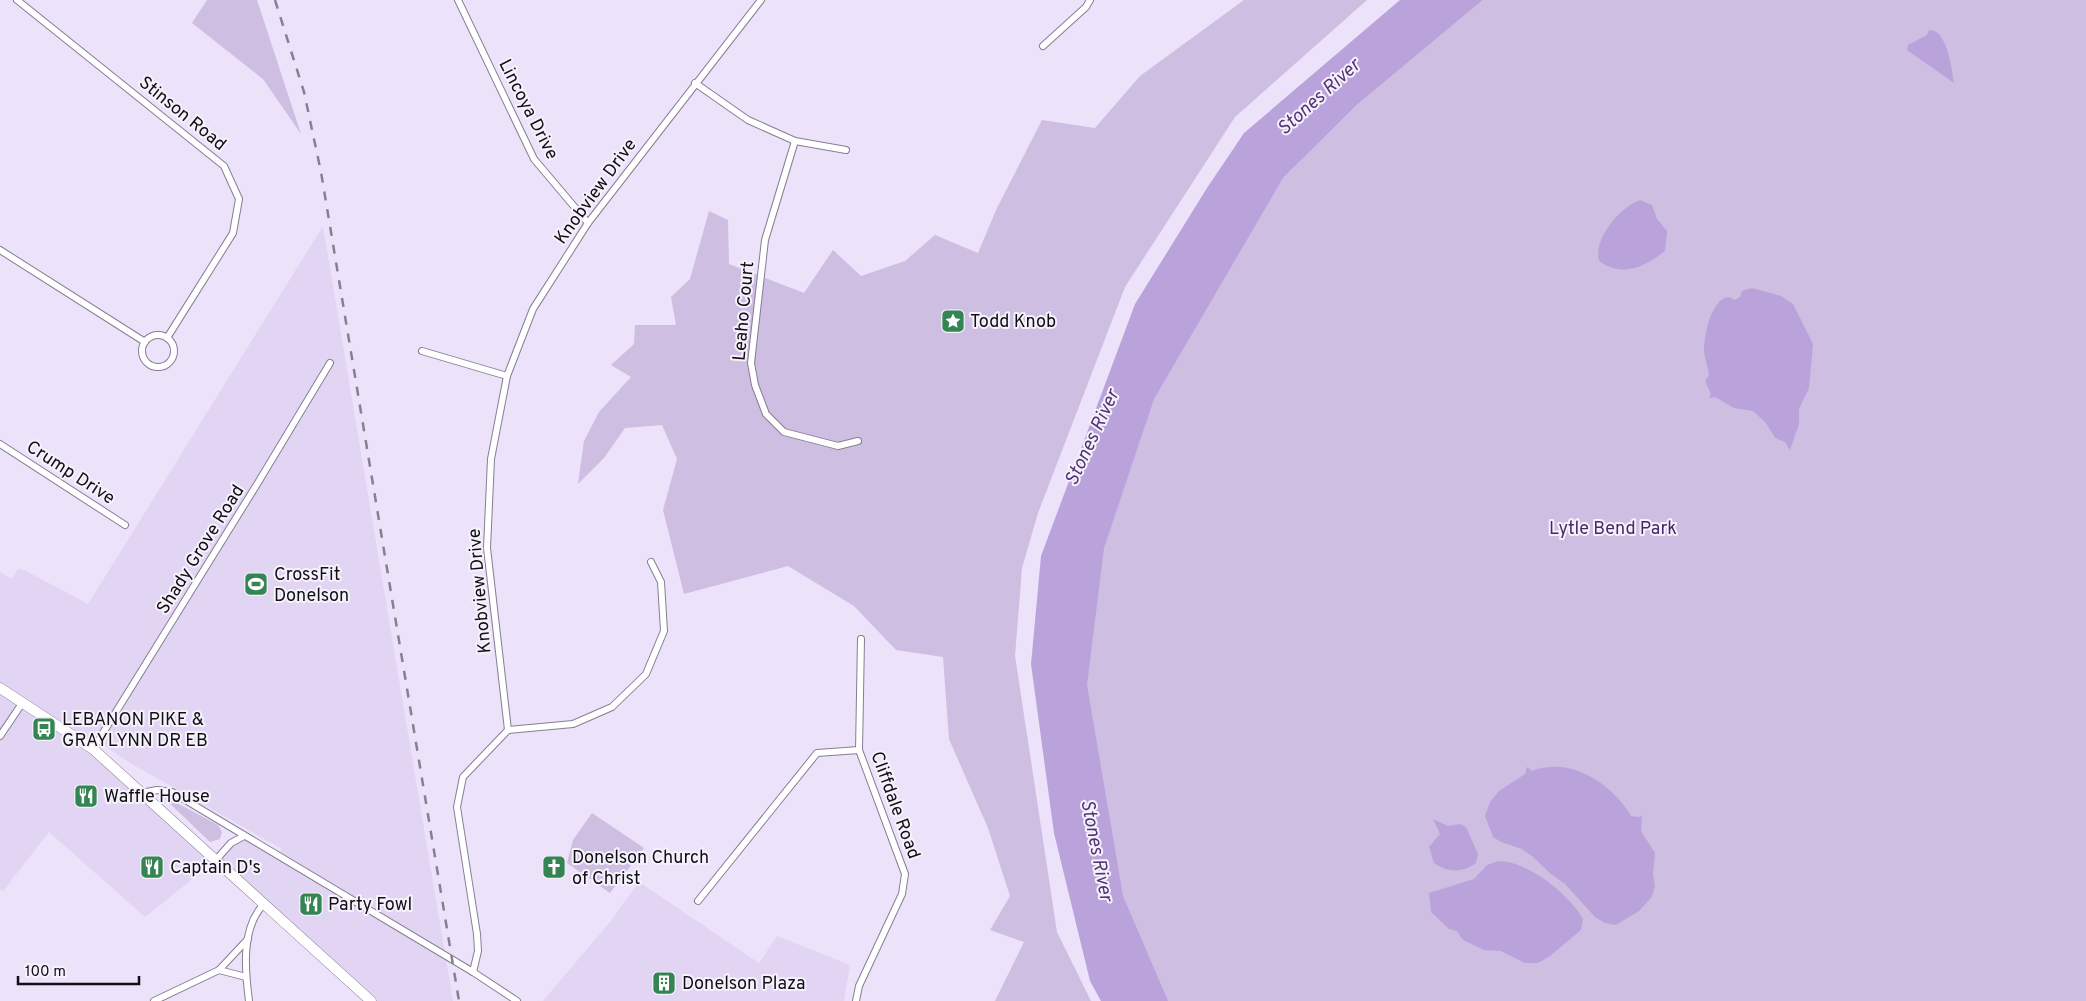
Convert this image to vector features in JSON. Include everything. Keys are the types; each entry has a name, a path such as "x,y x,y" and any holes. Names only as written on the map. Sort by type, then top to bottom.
{"main road":[{"path":"0,688 93,749 371,1001"}],"street":[{"name":"Stinson Road","path":"17,0 224,166 239,199 233,233 167,338"},
{"name":"Lincoya Drive","path":"459,0 534,159 588,223"},
{"name":"Knobview Drive","path":"508,730 487,548 491,459 507,376 533,308 588,223 761,0"},
{"path":"1043,46 1086,7 1090,0"},
{"path":"695,83 748,120 795,141 846,150"},
{"name":"Leaho Court","path":"795,141 765,240 752,363 755,385 766,414 784,432 838,446 858,441"},
{"path":"0,250 145,342"},
{"path":"154,336 167,338 172,344 174,354 172,360 164,366 154,366 145,360 142,351 145,342 154,336"},
{"path":"422,351 507,376"},
{"name":"Shady Grove Road","path":"93,749 259,482 330,363"},
{"name":"Crump Drive","path":"0,444 125,525"},
{"path":"473,972 478,951 477,934 457,807 464,777 508,730 573,724 612,707 646,674 664,631 661,582 651,562"},
{"name":"Cliffdale Road","path":"856,1001 859,986 902,894 905,874 859,750 861,639"},
{"path":"0,736 22,702"},
{"path":"698,901 817,753 859,750"},
{"path":"141,793 167,790 182,798 473,972 518,1001"},
{"path":"215,861 231,843 244,836"},
{"path":"249,1001 246,977 248,939 256,914 263,905"},
{"path":"154,1001 219,970 248,939"},
{"path":"219,970 246,977"}],"shaded area":[{"path":"323,226 453,1001 371,1001 215,861 145,917 49,832 3,891 0,889 0,572 12,579 18,569 24,570 88,604","holes":["100,738 106,747 132,764 282,849 279,856 244,836 215,860 93,749"]},
{"path":"639,882 759,963 777,936 850,965 844,1001 543,1001 610,922"}],"green space":[{"path":"207,0 257,0 301,134 263,79 192,23"},
{"path":"1244,0 1367,0 1235,117 1125,287 1038,513 1022,568 1015,656 1057,932 1091,1001 995,1001 1024,942 990,930 1010,896 988,828 949,739 943,657 896,650 854,606 788,566 684,594 663,510 677,459 662,425 625,428 604,458 578,484 584,441 599,412 631,377 611,365 634,344 635,325 676,325 671,297 690,279 709,211 728,220 729,264 804,293 833,250 861,276 905,261 935,235 978,253 997,208 1042,120 1095,128 1140,76"},
{"name":"Lytle Bend Park","path":"1483,0 2086,0 2086,1001 1111,1001 1055,728 1148,364 1283,178 1358,104"},
{"path":"160,794 218,825 222,832 220,839 210,842"},
{"path":"592,813 644,848 610,893 567,863 573,840"}],"water":[{"name":"Stones River","path":"1400,0 1483,0 1358,104 1283,178 1154,399 1104,548 1087,685 1123,896 1168,1001 1101,1001 1090,981 1054,833 1031,664 1041,556 1135,304 1207,188 1244,133"},
{"path":"1929,30 1935,31 1944,42 1948,51 1954,83 1907,50 1908,45 1927,35"},
{"path":"1640,200 1652,205 1657,219 1667,231 1665,251 1641,266 1625,270 1616,269 1599,261 1600,243 1610,225 1624,209"},
{"path":"1752,288 1781,296 1793,304 1813,344 1809,388 1799,409 1799,424 1790,450 1785,442 1775,438 1766,423 1753,411 1734,408 1715,397 1709,398 1711,394 1705,381 1709,375 1704,345 1712,312 1722,300 1728,297 1735,300 1740,297 1742,291"},
{"path":"1527,767 1532,771 1547,767 1575,770 1589,776 1613,793 1631,816 1639,817 1642,815 1641,831 1655,853 1653,874 1655,887 1651,898 1639,911 1616,925 1605,923 1595,917 1565,884 1533,857 1522,849 1501,842 1493,837 1485,816 1490,802 1499,791 1525,774"},
{"path":"1433,819 1448,826 1460,824 1466,827 1478,854 1476,863 1465,869 1450,870 1434,863 1429,847 1440,834"},
{"path":"1498,861 1510,862 1522,867 1546,881 1568,899 1583,919 1581,930 1550,956 1538,963 1525,963 1501,951 1484,950 1463,940 1457,931 1449,929 1431,912 1429,893 1474,879 1487,865"}],"railway":[{"path":"275,0 304,92 321,172 459,1001"}],"place":[{"name":"Todd Knob","path":"953,321"},
{"name":"CrossFit Donelson","path":"256,584"},
{"name":"LEBANON PIKE & GRAYLYNN DR EB","path":"44,729"},
{"name":"Waffle House","path":"86,796"},
{"name":"Captain D's","path":"152,867"},
{"name":"Donelson Church of Christ","path":"554,867"},
{"name":"Party Fowl","path":"311,904"},
{"name":"Donelson Plaza","path":"664,983"}]}
